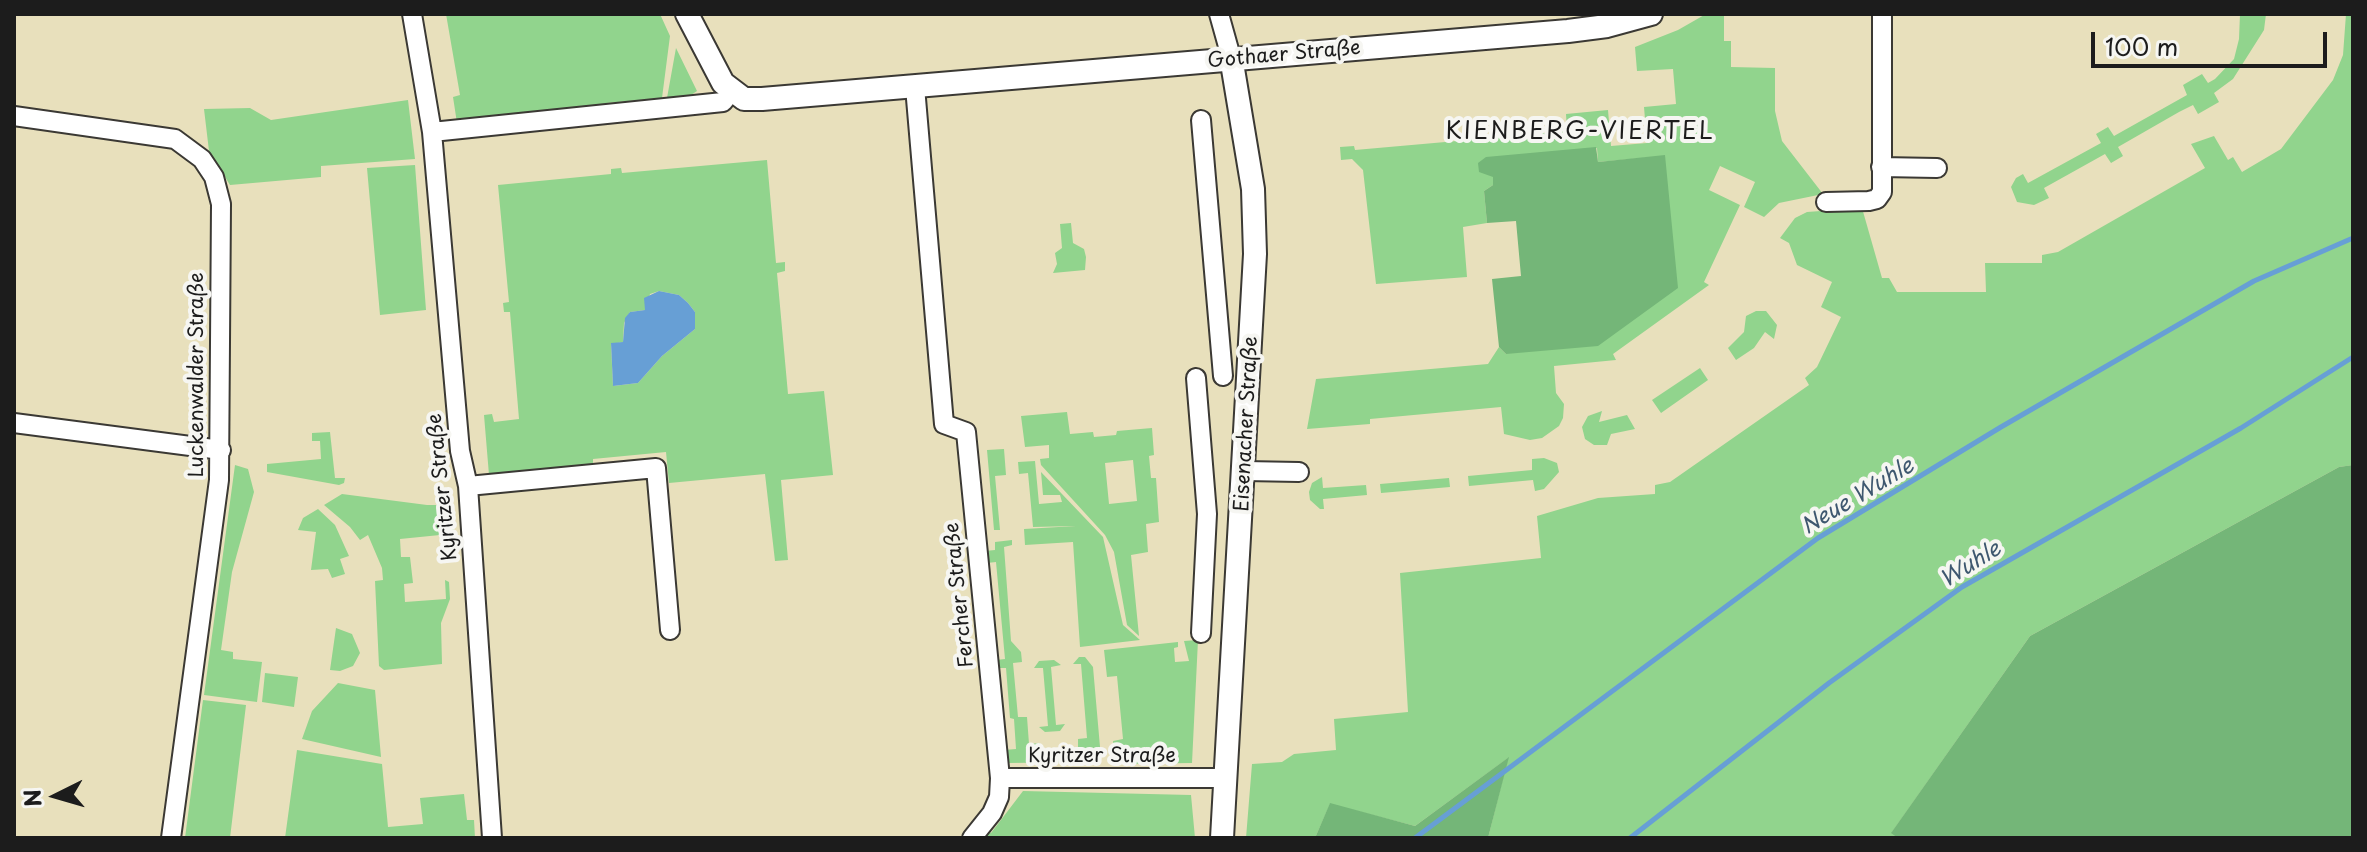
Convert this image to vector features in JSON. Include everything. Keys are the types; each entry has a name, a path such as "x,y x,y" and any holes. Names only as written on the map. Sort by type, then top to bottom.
{"street":[{"name":"Kyritzer Straße","path":"412,14 432,132 460,451 468,486 492,838"},
{"path":"432,132 723,102 731,92 687,14"},
{"name":"Eisenacher Straße","path":"1219,14 1231,57 1254,217 1245,471 1222,838"},
{"name":"Gothaer Straße","path":"731,92 744,99 762,99 915,87 1231,57 1568,31 1607,26 1651,14"},
{"path":"1826,202 1877,199 1882,192 1882,14"},
{"name":"Fercher Straße","path":"915,87 944,424 966,432 1000,778"},
{"name":"Luckenwalder Straße","path":"14,116 175,139 202,159 214,177 221,204 221,450 171,838"},
{"name":"Eisenacher Straße","path":"1201,120 1223,376"},
{"path":"1881,167 1937,168"},
{"name":"Eisenacher Straße","path":"1196,378 1207,514 1201,633"},
{"path":"14,423 221,450"},
{"path":"468,486 656,468 670,630"},
{"path":"1245,471 1299,472"},
{"name":"Kyritzer Straße","path":"972,838 992,813 999,797 1000,778 1225,778"}],"green space":[{"path":"446,14 660,14 670,36 662,98 607,103 606,108 457,123 453,97 460,95"},
{"path":"1706,14 1724,14 1724,41 1731,41 1731,67 1775,68 1775,111 1782,141 1823,194 1779,203 1764,217 1744,207 1755,182 1720,166 1709,190 1740,205 1704,282 1709,285 1613,354 1616,360 1554,366 1556,393 1564,404 1563,418 1559,426 1542,438 1530,440 1504,434 1501,407 1370,419 1370,424 1307,429 1316,379 1488,364 1499,347 1506,354 1665,156 1598,162 1597,148 1493,177 1493,185 1484,191 1487,223 1463,227 1467,277 1376,284 1363,170 1352,159 1341,160 1340,147 1354,146 1355,150 1468,140 1468,136 1482,135 1483,139 1567,131 1566,114 1608,110 1611,146 1647,143 1644,107 1676,104 1673,69 1637,71 1635,47 1678,30"},
{"path":"2240,14 2266,14 2264,30 2233,79 2214,93 2219,102 2198,114 2193,105 2118,147 2123,156 2111,163 2105,154 2044,188 2049,198 2034,205 2017,202 2011,187 2016,178 2023,174 2028,183 2101,143 2096,134 2108,127 2114,136 2187,95 2183,85 2202,74 2208,83 2215,79 2234,59"},
{"path":"2346,14 2353,14 2353,465 2339,467 2030,636 1892,832 1898,838 1488,838 1508,758 1415,826 1330,804 1315,838 1246,838 1252,764 1282,762 1294,754 1336,750 1334,719 1408,712 1400,573 1541,558 1537,516 1598,498 1655,494 1655,485 1670,482 1809,385 1805,378 1817,367 1841,317 1821,307 1832,282 1797,265 1789,243 1780,238 1795,218 1807,212 1862,208 1882,278 1889,278 1897,292 1986,292 1985,263 2042,263 2042,255 2058,252 2205,168 2191,144 2214,136 2228,160 2233,157 2242,172 2281,149 2333,80 2343,55"},
{"path":"676,48 697,91 691,95 667,98"},
{"path":"408,100 415,159 321,166 321,177 230,185 209,151 204,109 250,108 271,120"},
{"path":"1596,147 1598,162 1665,155 1678,288 1598,346 1506,354 1499,347 1492,279 1521,276 1516,221 1487,223 1484,191 1493,185 1493,177 1479,172 1478,163 1486,157"},
{"path":"767,160 776,263 785,262 785,271 777,273 788,394 824,391 833,475 781,480 788,560 775,561 765,474 669,483 666,452 593,459 593,465 489,475 484,415 492,414 494,422 519,419 510,312 504,312 503,303 509,302 498,185 611,174 611,169 621,168 622,173","holes":["659,291 679,295 695,312 695,329 662,356 638,383 613,386 611,344 623,342 624,323 630,312 645,310 650,294"]},
{"path":"415,165 426,310 380,315 367,168"},
{"path":"1071,223 1073,243 1084,249 1085,270 1053,273 1057,264 1055,253 1062,248 1060,224"},
{"path":"1756,311 1766,311 1777,325 1774,339 1765,332 1754,348 1736,360 1728,348 1744,332 1746,316"},
{"path":"1700,368 1708,380 1661,413 1652,400"},
{"path":"1602,411 1599,422 1627,415 1635,429 1611,434 1607,445 1594,445 1585,439 1582,427 1588,416"},
{"path":"1067,412 1070,434 1093,432 1094,437 1116,435 1117,431 1152,428 1154,455 1149,456 1151,478 1156,478 1159,522 1146,524 1148,552 1131,555 1139,636 1127,625 1114,552 1105,535 1041,465 1040,459 1049,458 1049,445 1025,447 1021,416","holes":["1133,460 1137,501 1109,504 1105,463"]},
{"path":"330,432 335,478 345,478 344,483 339,485 267,472 267,464 321,459 320,441 312,441 312,433"},
{"path":"1004,449 1006,475 995,476 1000,530 994,530 987,450"},
{"path":"1544,458 1557,463 1559,472 1544,489 1535,491 1533,480 1469,486 1468,476 1532,470 1532,459"},
{"path":"1035,461 1039,504 1062,502 1060,495 1043,495 1041,472 1103,537 1123,625 1140,640 1080,647 1073,542 1025,545 1024,529 1076,526 1033,527 1028,473 1019,474 1018,462"},
{"path":"235,465 248,469 254,492 232,572 221,650 233,652 233,659 262,662 257,702 204,695"},
{"path":"2353,465 2353,838 1898,838 1891,833 2030,636 2339,467"},
{"path":"1322,477 1323,488 1366,485 1367,495 1323,499 1324,509 1320,509 1310,500 1309,492 1312,483"},
{"path":"1449,478 1450,487 1381,493 1380,484"},
{"path":"342,494 427,505 451,505 456,552 442,554 440,535 400,539 401,557 410,557 413,583 404,584 405,602 446,599 445,580 449,582 450,599 441,623 442,664 384,670 379,666 375,581 383,580 382,568 368,535 360,540 324,505"},
{"path":"318,509 335,525 349,556 340,559 345,574 332,578 328,569 311,570 316,532 298,530 303,518"},
{"path":"1012,540 1012,545 1004,547 1011,641 1021,652 1022,662 1013,663 1018,717 1027,717 1029,744 1040,743 1041,753 1078,750 1078,739 1087,738 1081,664 1073,664 1079,657 1085,657 1093,667 1100,747 1096,762 1007,763 1004,750 1016,749 1014,719 1010,718 1006,668 996,668 996,660 1005,659 996,562 987,563 985,551 995,550 995,542"},
{"path":"336,628 352,634 360,653 353,666 340,671 330,670"},
{"path":"1198,640 1192,763 1122,764 1116,760 1113,741 1123,739 1117,676 1107,677 1104,650 1178,642 1178,647 1174,648 1175,662 1189,661 1184,641"},
{"path":"1054,660 1061,665 1051,667 1056,725 1065,724 1060,731 1045,732 1039,727 1048,726 1043,668 1034,668 1039,661"},
{"path":"265,673 298,677 294,707 262,702"},
{"path":"338,683 375,690 381,757 302,739 312,711"},
{"path":"203,700 246,705 230,838 185,838"},
{"path":"297,750 382,764 388,827 423,824 420,798 464,794 467,820 474,820 475,838 285,838"},
{"path":"1509,757 1488,838 1315,838 1330,803 1415,826"},
{"path":"1023,791 1191,795 1195,838 981,838 987,831 991,833"}],"water":[{"path":"659,291 679,295 688,303 695,312 695,329 662,356 638,383 613,386 611,343 623,342 625,318 630,312 645,310 644,298"}],"waterway":[{"name":"Neue Wuhle","path":"1415,838 1818,538 2001,427 2254,281 2353,238"},
{"name":"Wuhle","path":"1630,838 1829,683 1962,587 2241,428 2353,357"}],"district":[{"name":"KIENBERG-VIERTEL","path":"1580,132"}]}
